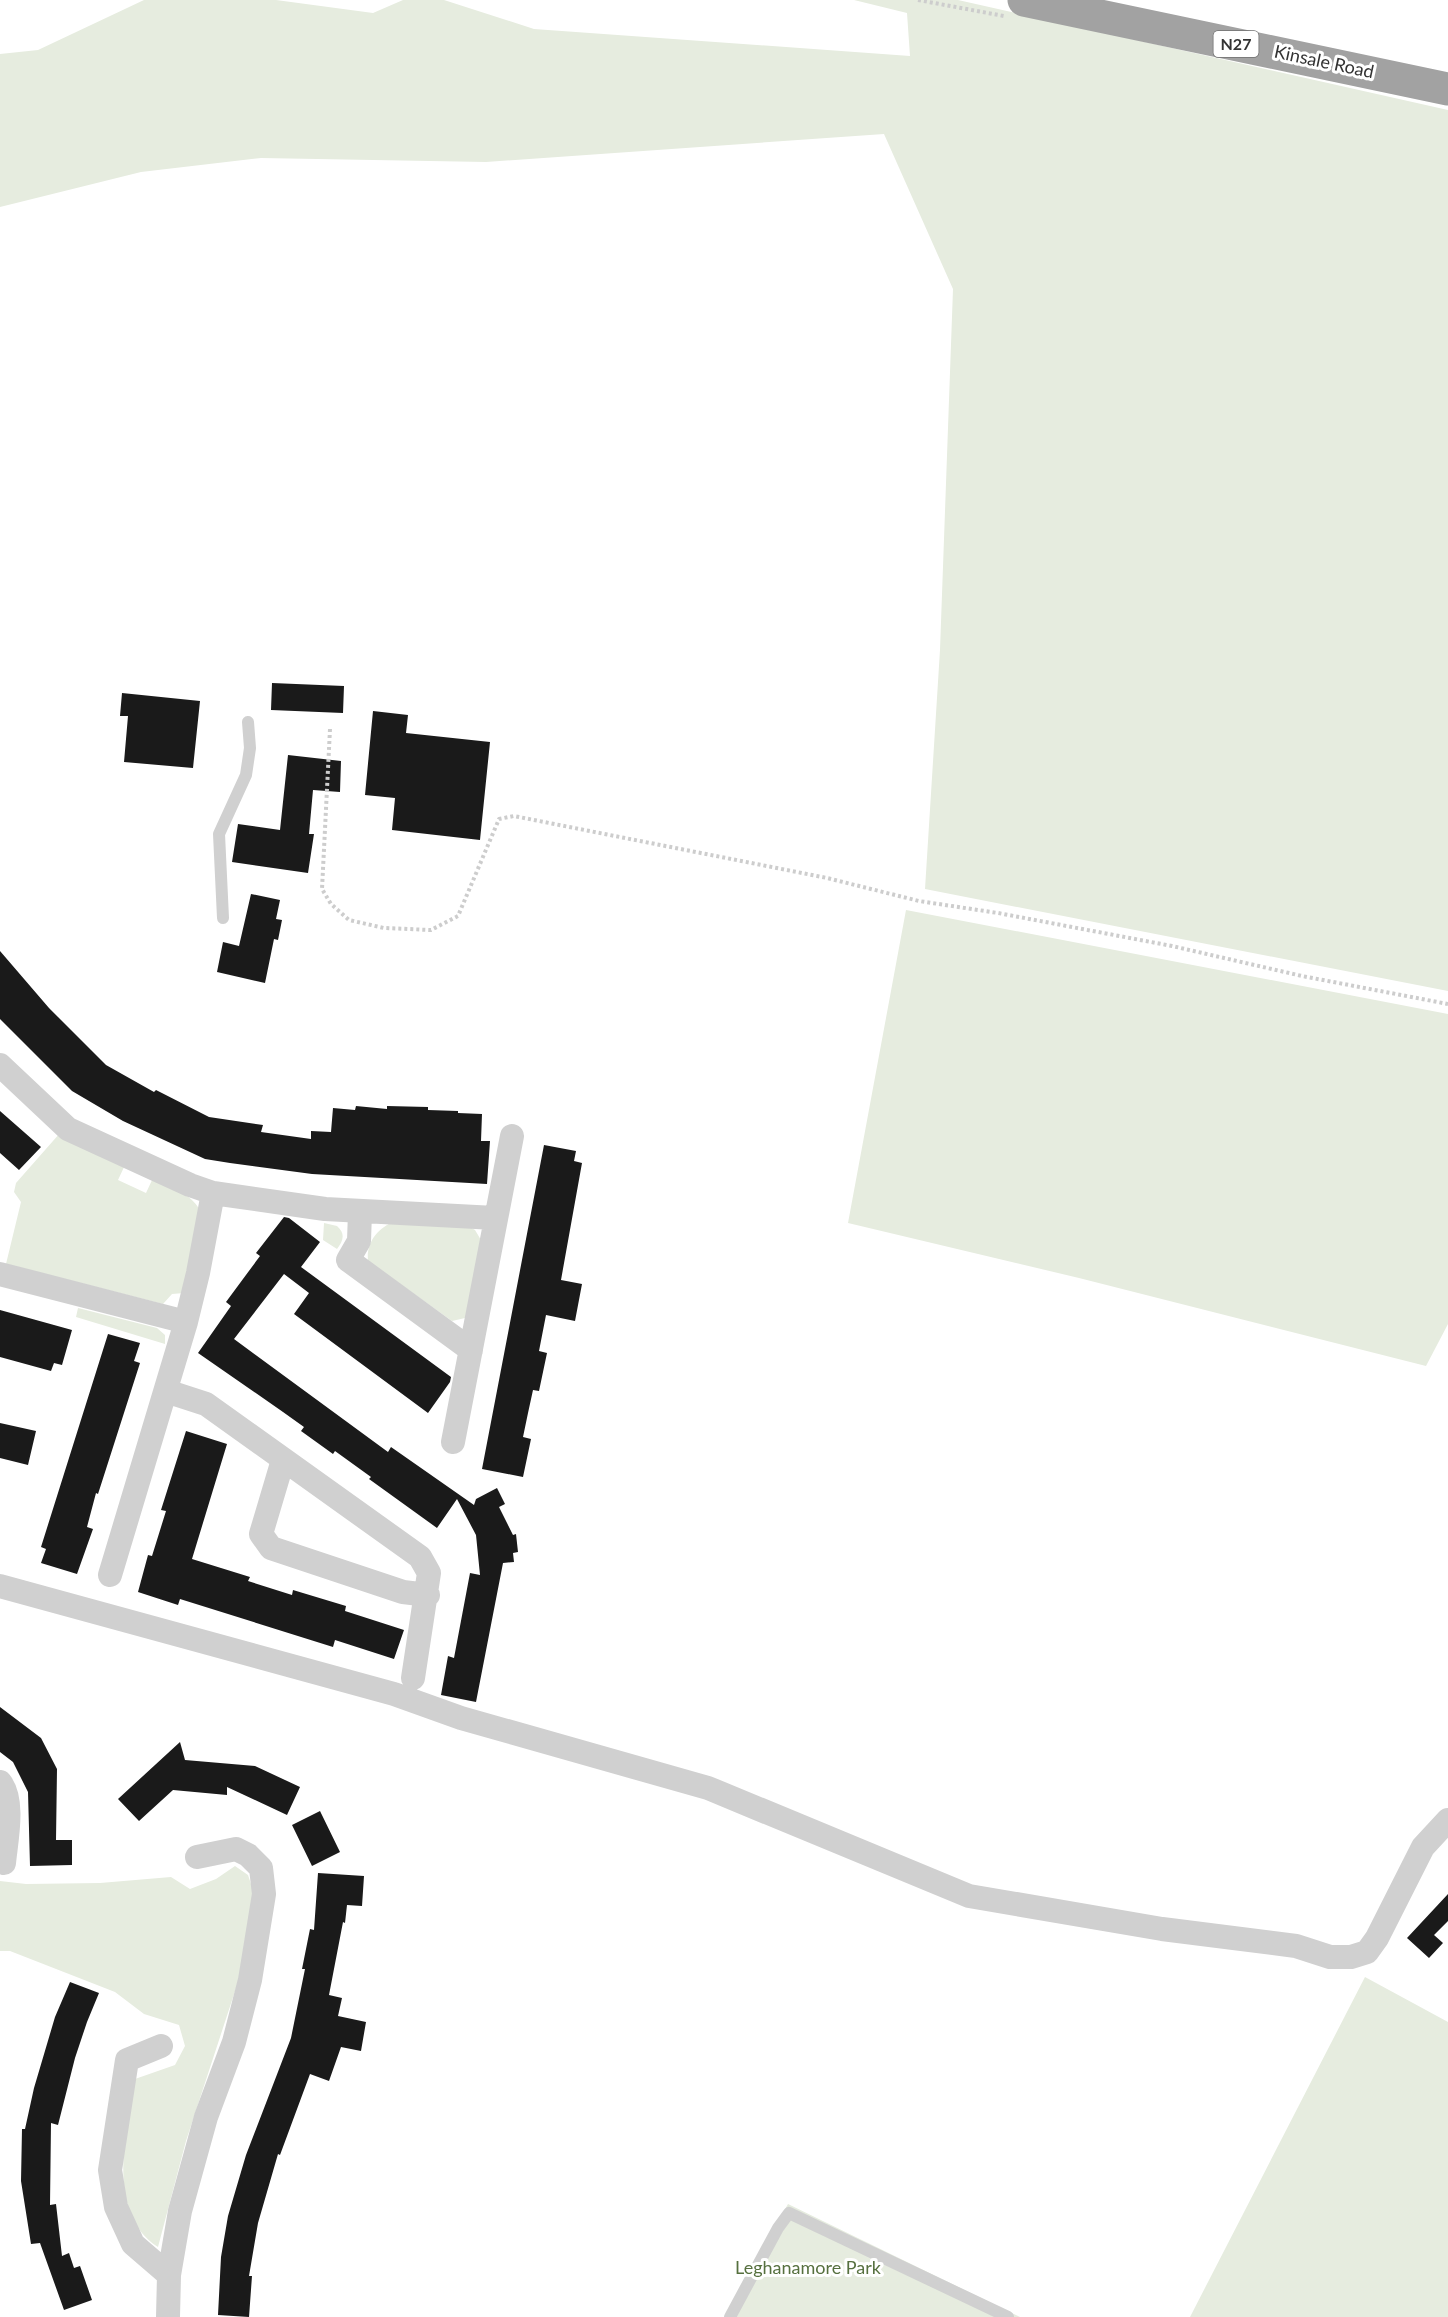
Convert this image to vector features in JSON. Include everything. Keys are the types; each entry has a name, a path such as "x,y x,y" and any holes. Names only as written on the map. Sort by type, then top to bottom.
{"highway":[{"name":"Kinsale Road","path":"1024,0 1448,89"}],"street":[{"path":"0,1065 68,1129 190,1185 213,1193 360,1212 495,1218"},
{"path":"453,1442 512,1136"},
{"path":"110,1575 186,1322 213,1193"},
{"path":"360,1212 359,1241 348,1260 471,1350"},
{"path":"0,1274 186,1322"},
{"path":"166,1391 206,1404 420,1557 429,1573 428,1595 413,1678"},
{"path":"283,1460 261,1534 271,1548 403,1592 428,1595"},
{"path":"0,1586 394,1694 461,1718 708,1788 969,1896 1162,1929 1296,1946 1330,1957 1351,1957 1367,1952 1377,1938 1423,1847 1448,1820"},
{"path":"0,1782 9,1811 4,1863 0,1863"},
{"path":"168,2317 170,2275 180,2211 211,2102 234,2042 250,1980 264,1894 261,1868 248,1855 236,1849 197,1857"},
{"path":"161,2046 127,2060 110,2170 116,2207 133,2244 170,2275"}],"lane":[{"path":"223,918 219,834 246,775 250,748 248,722"},
{"path":"730,2317 778,2228 789,2213 1008,2317"}],"path":[{"path":"330,729 322,889 331,904 349,920 384,928 431,930 458,916 499,819 514,816 827,878 919,901 998,913 1137,940 1302,976 1448,1004"}],"green space":[{"path":"144,0 276,0 373,13 403,0 444,0 534,29 910,56 907,13 854,0 958,0 1448,110 1448,991 925,889 940,650 953,289 884,134 486,162 261,158 141,172 0,207 0,54 38,50"},
{"path":"906,910 1448,1014 1448,1324 1426,1366 1079,1278 848,1223"},
{"path":"60,1133 125,1165 118,1180 146,1193 153,1178 180,1191 196,1204 200,1210 184,1293 172,1294 163,1304 6,1264 21,1202 14,1192 16,1183"},
{"path":"395,1221 468,1226 475,1230 481,1240 469,1311 465,1318 452,1321 368,1261 369,1248 374,1236"},
{"path":"324,1223 337,1226 342,1232 342,1240 337,1249 323,1240"},
{"path":"78,1308 157,1328 165,1335 165,1344 76,1317"},
{"path":"235,1866 248,1875 256,1899 238,1982 186,2141 158,2247 141,2232 131,2214 125,2193 124,2146 135,2079 175,2065 185,2046 179,2025 144,2014 115,1992 10,1951 0,1951 0,1881 26,1884 100,1883 171,1877 190,1889 216,1879"},
{"path":"1365,1977 1448,2022 1448,2317 1190,2317"},
{"name":"Leghanamore Park","path":"788,2204 1020,2317 725,2317"}],"building":[{"path":"272,683 344,686 343,713 271,710"},
{"path":"122,693 200,701 193,768 124,762 128,716 120,716"},
{"path":"373,711 408,715 406,733 490,742 480,840 392,830 395,798 365,795"},
{"path":"288,755 341,761 340,792 313,790 309,834 314,834 308,873 232,862 238,824 280,830"},
{"path":"251,894 280,900 276,919 282,920 278,940 274,939 265,983 217,972 223,942 239,946"},
{"path":"0,951 49,1008 106,1065 154,1092 156,1090 209,1117 263,1125 261,1132 311,1139 311,1131 331,1132 333,1108 355,1110 356,1106 387,1109 387,1106 428,1107 428,1110 482,1114 481,1141 490,1141 487,1184 312,1174 205,1159 123,1121 72,1091 0,1019"},
{"path":"0,1111 41,1147 19,1170 0,1153"},
{"path":"544,1145 576,1151 574,1161 582,1163 561,1280 582,1284 575,1321 546,1315 539,1351 547,1353 539,1391 533,1390 523,1437 531,1439 523,1477 482,1469"},
{"path":"284,1217 289,1218 320,1242 301,1267 451,1377 450,1382 428,1413 294,1314 309,1293 284,1274 234,1339 388,1452 391,1447 474,1505 476,1499 497,1488 505,1504 499,1507 513,1535 516,1534 518,1552 513,1553 514,1562 503,1563 476,1702 441,1695 448,1656 454,1658 470,1573 480,1575 476,1535 457,1499 437,1528 369,1479 371,1477 335,1451 333,1454 301,1431 304,1427 198,1353 231,1306 226,1302 260,1256 256,1253"},
{"path":"0,1310 72,1330 62,1365 54,1363 51,1371 0,1357"},
{"path":"108,1334 140,1343 134,1361 140,1363 98,1494 96,1493 87,1527 93,1529 77,1574 41,1563 46,1549 41,1547"},
{"path":"0,1423 36,1431 28,1465 0,1458"},
{"path":"186,1431 227,1444 192,1559 250,1577 248,1581 292,1595 293,1590 346,1606 345,1611 404,1630 394,1659 335,1640 333,1647 180,1599 178,1605 138,1592 148,1555 152,1556 166,1511 161,1510"},
{"path":"0,1707 41,1738 57,1769 56,1840 72,1840 72,1865 30,1866 28,1792 13,1762 0,1752"},
{"path":"180,1742 185,1760 255,1766 300,1787 287,1815 227,1787 227,1795 173,1790 139,1821 118,1799"},
{"path":"320,1811 340,1852 312,1866 292,1825"},
{"path":"318,1873 364,1876 362,1906 347,1905 329,1995 342,1998 338,2016 366,2022 361,2051 341,2047 329,2081 310,2074 280,2155 278,2154 258,2223 249,2276 252,2276 249,2317 218,2315 221,2257 228,2216 246,2155 291,2038 305,1969 302,1969 310,1929 314,1930"},
{"path":"1448,1894 1448,1921 1434,1935 1443,1943 1429,1958 1407,1938"},
{"path":"70,1982 99,1993 75,2058 58,2125 51,2123 50,2205 56,2204 62,2256 69,2253 74,2268 80,2266 92,2300 64,2310 40,2243 31,2244 21,2181 22,2129 25,2129 34,2088 55,2017"}]}
